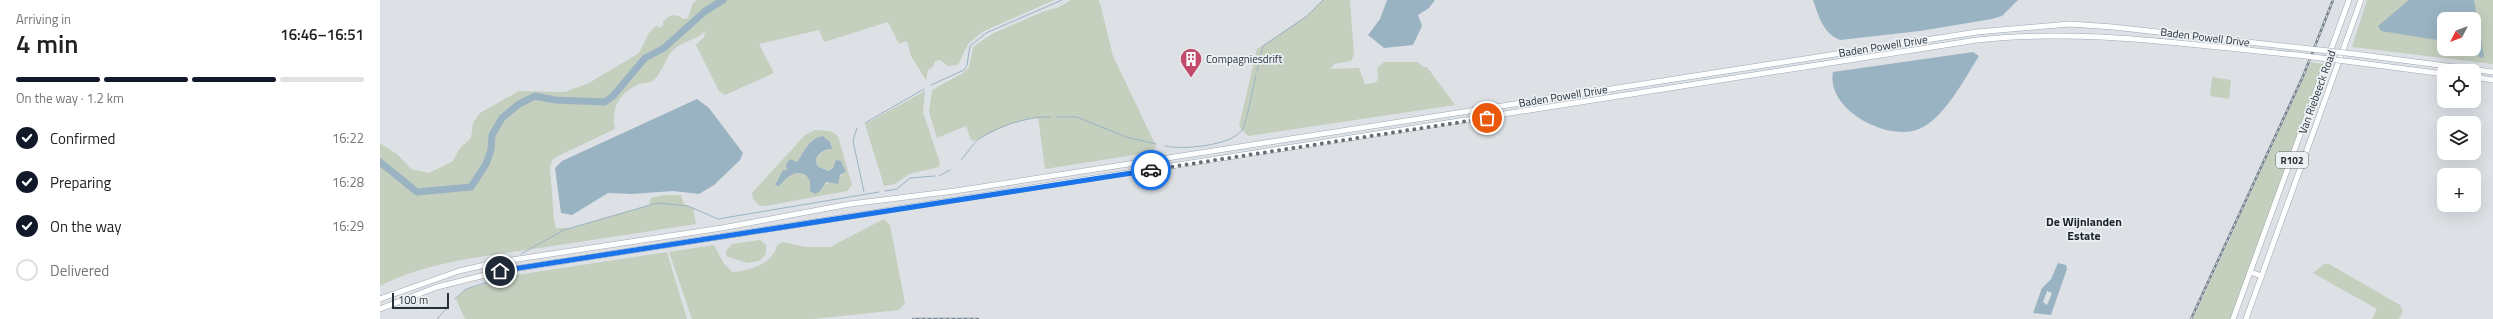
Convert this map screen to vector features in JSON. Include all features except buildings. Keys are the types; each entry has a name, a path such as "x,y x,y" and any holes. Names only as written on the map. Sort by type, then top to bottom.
{"main road":[{"name":"Van Riebeeck Road","path":"2233,319 2330,57 2349,0"},
{"name":"Van Riebeeck Road","path":"2246,319 2361,0"},
{"name":"Baden Powell Drive","path":"380,299 452,274 498,262 715,229 850,204 970,188 1977,32 2027,26 2098,26 2355,54 2493,72"},
{"name":"Baden Powell Drive","path":"380,308 437,287 500,271 1977,40 2063,35 2111,36 2297,55 2437,73"},
{"path":"2481,78 2493,80"},
{"path":"2250,272 2262,276"}],"green space":[{"path":"697,0 1054,0 982,32 968,44 958,65 948,66 940,60 935,61 933,67 928,70 926,80 911,56 907,41 899,44 888,22 824,42 819,30 759,44 774,73 725,95 719,91 696,45 704,37 705,31 672,51 654,80 637,85 625,93 617,103 615,109 615,129 558,156 553,159 550,167 554,220 556,228 570,228 649,205 651,198 664,195 681,195 684,204 693,208 696,224 495,254 435,266 397,278 380,286 380,143 398,155 411,169 429,173 453,161 460,148 471,138 473,123 480,113 519,91 565,92 589,83 639,53 649,33 656,26 660,28 668,17 673,15 684,19 688,18 693,3"},
{"path":"1071,0 1098,0 1100,3 1113,56 1156,146 1153,152 1045,169 1038,117 1010,124 974,141 971,140 966,126 937,138 929,112 932,90 963,73 969,67 973,48 977,44 994,33 1042,12 1059,7"},
{"path":"1323,0 1350,0 1354,55 1351,61 1334,64 1331,69 1359,68 1365,84 1374,83 1378,80 1377,68 1384,62 1417,62 1424,67 1427,67 1455,105 1248,136 1239,126 1257,49 1307,16"},
{"path":"2367,0 2493,0 2493,64 2352,47"},
{"path":"2311,62 2323,64 2232,319 2193,319"},
{"path":"2212,77 2231,80 2229,99 2210,96"},
{"path":"925,91 923,112 940,163 939,167 909,174 895,184 884,186 865,124"},
{"path":"815,130 830,131 838,136 852,185 847,191 760,206 753,199 752,193 805,135","holes":["808,144 832,149 823,151 816,159 817,166 828,171 841,161 846,172 837,179 821,186 810,181 806,175 798,173 788,177 779,186 776,182 787,170 790,159 797,162"]},
{"path":"884,219 890,225 905,303 899,310 813,319 692,319 669,252 714,245 723,262 732,272 738,272 752,268 766,261 771,257 777,245 783,242 806,247 830,247"},
{"path":"760,240 766,245 766,254 759,261 747,263 726,256 726,251 732,244"},
{"path":"667,252 687,319 465,319 456,299 465,290 510,276"},
{"path":"2324,264 2329,264 2400,305 2403,311 2399,319 2372,319 2377,309 2313,273"}],"water":[{"path":"1387,0 1435,0 1429,8 1418,15 1422,26 1413,45 1384,48 1368,35 1380,19"},
{"path":"1813,0 2018,0 2002,16 1992,19 1920,31 1840,40 1829,33 1822,24"},
{"path":"2409,0 2474,0 2476,12 2437,12 2437,40 2381,31 2378,26"},
{"path":"2481,39 2484,56 2483,58 2479,57 2481,56"},
{"path":"1973,52 1979,56 1953,97 1937,116 1928,124 1919,129 1906,132 1892,131 1876,127 1862,120 1849,110 1839,99 1833,86 1833,72"},
{"path":"697,99 709,108 743,153 740,160 714,185 699,194 673,191 632,194 608,193 572,215 561,213 555,168 562,161"},
{"path":"823,136 830,142 832,149 824,150 819,154 816,159 817,166 828,171 833,168 836,160 841,161 846,172 840,175 838,184 826,182 820,191 815,194 810,191 810,181 806,175 798,173 788,177 779,186 775,185 783,170 787,170 786,164 790,159 797,162 810,143"},
{"path":"2058,263 2066,265 2067,269 2051,315 2033,313 2042,288 2051,279","holes":["2047,291 2052,293 2047,305 2043,302"]}],"waterway":[{"path":"380,162 417,192 471,187 486,164 491,150 492,135 502,118 519,104 535,96 555,100 605,102 613,96 645,58 664,48 704,12 723,0"},
{"path":"931,85 964,70 967,65 970,46 986,33 1062,0"},
{"path":"1257,71 1263,46 1307,16 1323,0"},
{"path":"1165,146 1206,146 1228,140 1236,135 1244,126 1256,75"},
{"path":"865,123 924,89"},
{"path":"961,160 976,141 995,130 1024,120 1051,117"},
{"path":"1056,117 1077,117 1126,137 1156,144"},
{"path":"857,128 853,141 864,192"},
{"path":"939,176 950,170"},
{"path":"885,191 897,189 910,178 935,176"},
{"path":"521,254 564,230 657,203 688,206 718,219 879,192"},
{"path":"455,299 466,289 507,276"},
{"path":"437,319 448,307"}],"railway":[{"path":"2191,319 2304,74 2333,0"},
{"path":"913,319 978,319"}],"way so far":[{"path":"1151,170 1487,118"}],"place":[{"name":"Compagniesdrift","path":"1191,78"}],"district":[{"name":"De Wijnlanden Estate","path":"2084,229"}],"route":[{"path":"500,271 1151,170"}]}
